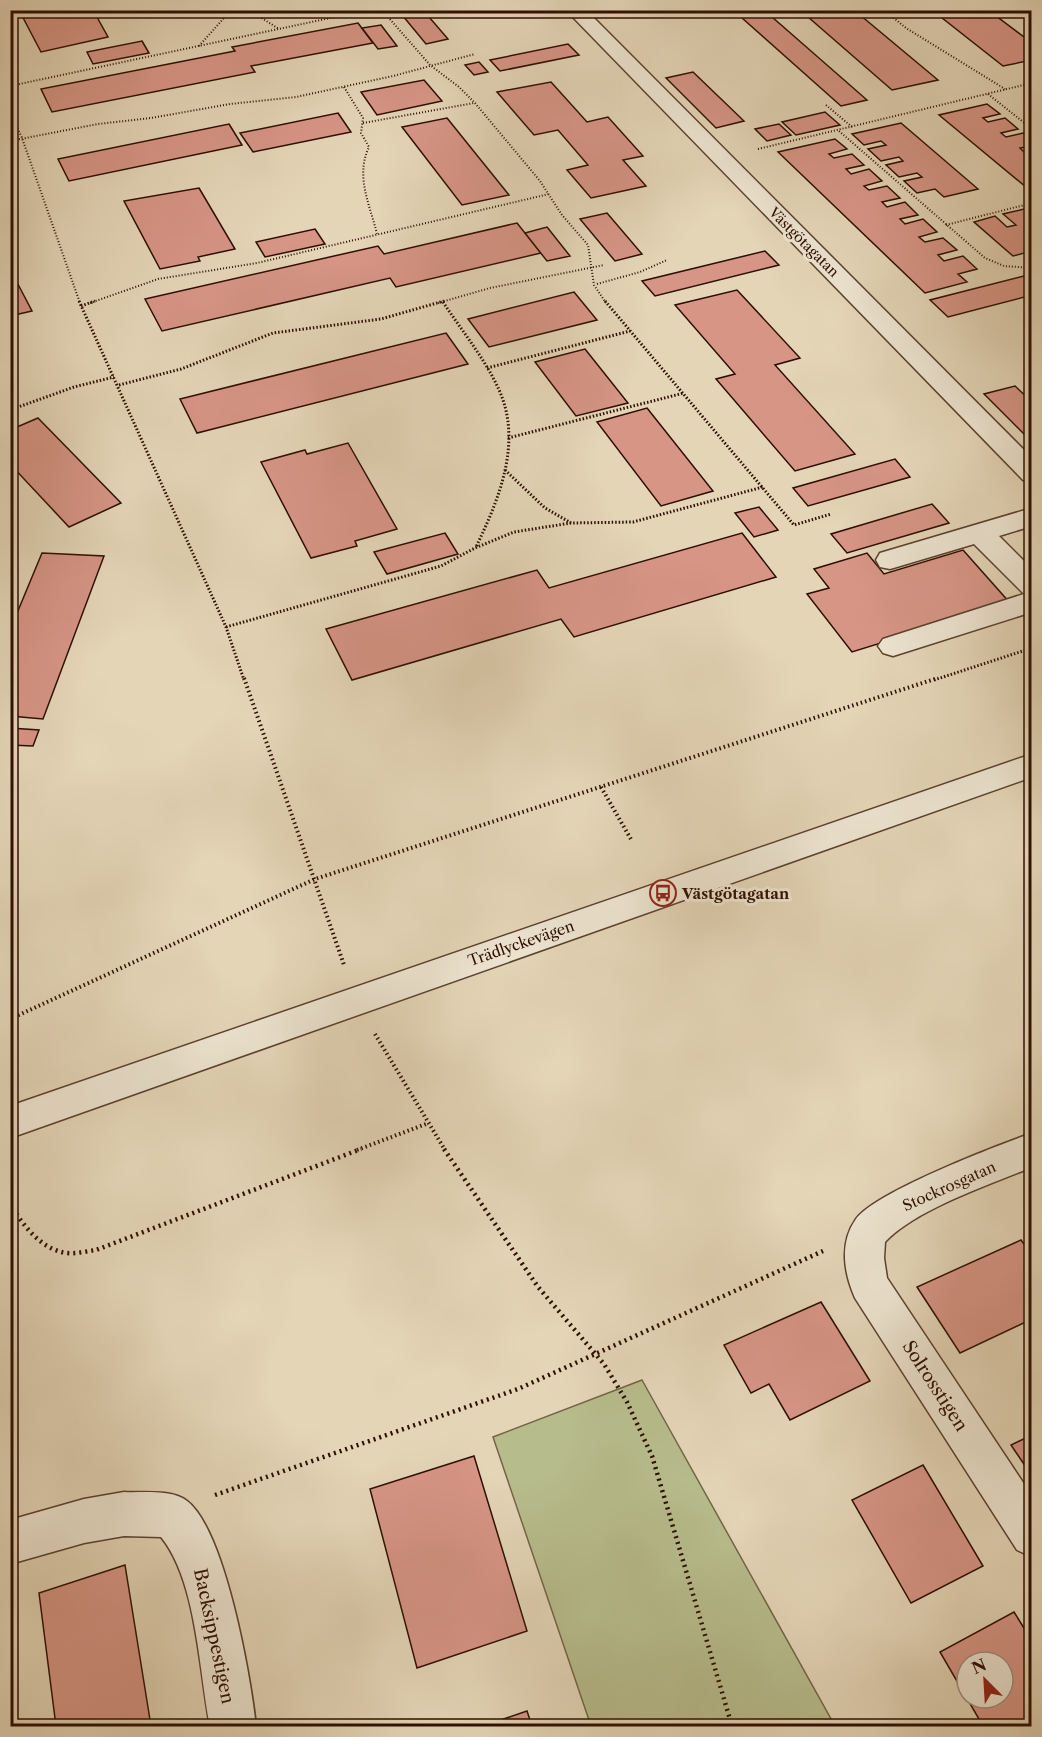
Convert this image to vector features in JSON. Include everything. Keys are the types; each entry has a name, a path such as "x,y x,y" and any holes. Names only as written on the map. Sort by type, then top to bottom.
{"street":[{"name":"Västgötagatan","path":"575,10 1032,474"},
{"path":"890,560 1032,517"},
{"path":"980,533 1032,587"},
{"path":"893,646 1032,602"},
{"name":"Trädlyckevägen","path":"10,1122 1032,765"},
{"name":"Stockrosgatan","path":"870,1230 892,1212 1032,1149"},
{"name":"Solrosstigen","path":"870,1230 862,1256 869,1285 1032,1534"},
{"path":"10,1542 84,1521 124,1514 172,1516"},
{"name":"Backsippestigen","path":"172,1516 186,1533 199,1564 210,1602 233,1726"}],"path":[{"path":"198,46 231,10"},
{"path":"249,10 279,29"},
{"path":"10,86 368,10"},
{"path":"382,10 430,65 459,87 475,103 550,194 562,215 588,245 594,285 630,332 794,525 831,514"},
{"path":"717,15 723,10"},
{"path":"884,10 906,28 1005,89"},
{"path":"10,141 98,123 151,118 231,104 296,97 475,54"},
{"path":"721,158 1032,83"},
{"path":"344,87 363,118 361,133 370,145 362,161 363,176 377,234"},
{"path":"988,93 1032,129"},
{"path":"363,123 377,123 475,103"},
{"path":"826,105 853,128"},
{"path":"10,111 22,138 81,306 119,385 226,627 346,971"},
{"path":"838,130 969,246 994,263 1032,268"},
{"path":"81,306 158,279 257,263 550,194"},
{"path":"945,225 1032,203"},
{"path":"597,284 640,272 668,260"},
{"path":"119,385 181,369 273,333 381,319 490,288 604,265"},
{"path":"443,302 487,368 501,394 506,414 508,438 505,470 493,512 475,548"},
{"path":"487,368 630,332"},
{"path":"10,410 74,387 114,377"},
{"path":"508,438 684,393"},
{"path":"505,470 545,508 571,523"},
{"path":"226,627 441,566 475,548 514,532 571,523 633,522 763,487"},
{"path":"10,1019 315,879 1032,648"},
{"path":"601,787 632,841"},
{"path":"372,1027 426,1124 464,1184 540,1289 595,1353 634,1413 652,1456 732,1726"},
{"path":"10,1204 27,1228 46,1245 66,1253 96,1251 426,1124"},
{"path":"172,1516 230,1488 518,1389 870,1230"}],"green space":[{"path":"642,1380 835,1726 591,1726 493,1437"}],"building":[{"path":"19,10 93,10 108,37 41,52"},
{"path":"398,10 423,10 448,39 426,44"},
{"path":"733,10 764,10 867,100 841,106"},
{"path":"800,10 854,10 938,80 892,90"},
{"path":"932,10 988,10 1032,43 1032,60 1003,66"},
{"path":"358,23 373,43 251,66 255,72 52,112 41,89 235,51 232,47"},
{"path":"381,25 397,46 378,49 362,28"},
{"path":"142,41 149,53 93,64 87,52"},
{"path":"568,44 579,55 500,71 490,60"},
{"path":"479,62 488,72 474,75 465,65"},
{"path":"693,72 744,121 716,128 666,78"},
{"path":"424,80 442,101 377,115 361,92"},
{"path":"551,82 587,122 608,117 643,156 623,160 646,186 591,198 567,170 588,165 558,130 534,135 497,92"},
{"path":"987,104 1000,114 983,118 988,122 1005,118 1018,129 1001,133 1006,137 1023,133 1032,140 1032,146 1020,148 1025,153 1032,151 1032,192 939,115"},
{"path":"825,112 840,125 796,135 782,122"},
{"path":"338,113 351,132 253,152 240,133"},
{"path":"447,118 509,195 462,205 402,127"},
{"path":"901,123 978,189 944,197 935,189 917,193 904,181 922,177 917,173 899,177 886,165 903,161 899,157 881,161 868,149 886,145 881,141 864,145 852,134"},
{"path":"229,124 242,145 69,181 58,159"},
{"path":"779,124 791,135 767,141 755,129"},
{"path":"835,139 847,149 829,154 834,158 852,154 864,165 846,169 851,174 869,169 882,181 864,186 869,190 887,186 900,198 882,202 887,207 905,202 918,215 900,219 905,224 923,219 937,232 919,237 925,242 943,238 957,250 938,255 944,261 963,256 977,269 958,274 967,282 925,293 778,152"},
{"path":"199,188 235,249 198,257 200,261 160,269 124,201"},
{"path":"1024,209 1032,215 1032,251 1013,256 974,222 995,216 1007,227 1016,225 1003,214"},
{"path":"607,213 642,254 615,261 580,219"},
{"path":"517,223 541,253 396,287 390,278 162,331 145,299 378,246 384,254"},
{"path":"547,227 570,256 547,261 525,233"},
{"path":"315,229 325,244 265,257 256,242"},
{"path":"765,251 779,265 655,296 642,281"},
{"path":"10,269 32,311 10,316"},
{"path":"1032,274 1032,295 948,317 930,300"},
{"path":"737,290 800,358 775,365 855,454 795,471 716,379 735,374 675,305"},
{"path":"574,292 597,320 489,347 468,319"},
{"path":"446,333 468,364 197,433 180,399"},
{"path":"585,349 628,403 576,416 535,362"},
{"path":"1015,386 1032,402 1032,442 984,394"},
{"path":"647,408 713,491 661,506 597,422"},
{"path":"38,418 121,503 69,527 10,464 10,430"},
{"path":"348,443 397,529 355,541 357,546 311,558 261,462 305,450 307,454"},
{"path":"895,459 910,477 808,506 793,488"},
{"path":"932,504 949,523 847,553 831,534"},
{"path":"759,507 778,530 754,537 735,513"},
{"path":"445,533 458,554 387,574 374,552"},
{"path":"742,533 776,577 574,637 561,619 352,680 326,629 537,570 549,588"},
{"path":"963,550 1010,603 852,652 807,594 829,588 814,569 867,553 884,574"},
{"path":"42,553 104,556 43,719 10,716 10,630"},
{"path":"10,728 39,730 33,746 10,745"},
{"path":"1021,1240 1032,1255 1032,1319 960,1353 917,1287"},
{"path":"821,1302 870,1381 790,1420 769,1384 751,1393 724,1345"},
{"path":"1032,1435 1032,1476 1011,1445"},
{"path":"474,1456 527,1631 417,1668 370,1489"},
{"path":"923,1465 983,1566 911,1603 852,1500"},
{"path":"125,1565 151,1726 56,1726 39,1593"},
{"path":"1014,1612 1032,1641 1032,1726 983,1726 974,1710 1015,1710 1015,1650 955,1650 955,1678 940,1652"},
{"path":"527,1711 532,1726 483,1726"}],"place":[{"name":"Västgötagatan","path":"663,893"}]}
